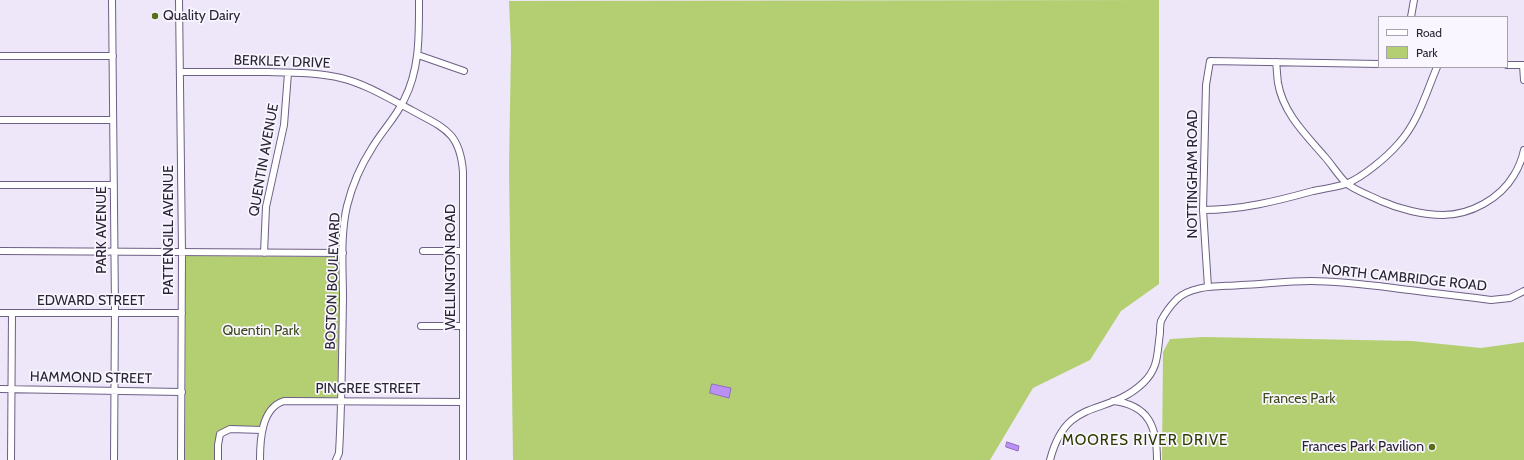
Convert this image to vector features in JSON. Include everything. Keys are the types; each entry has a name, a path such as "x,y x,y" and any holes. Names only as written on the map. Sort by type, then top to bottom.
{"street":[{"name":"PARK AVENUE","path":"112,0 115,313 114,460"},
{"name":"PATTENGILL AVENUE","path":"179,0 182,252 181,460"},
{"name":"BOSTON BOULEVARD","path":"336,460 339,453 342,401 343,253 345,219 352,190 372,148 402,105 414,78 418,55 419,0"},
{"path":"1411,16 1414,0"},
{"path":"418,55 464,71"},
{"path":"0,56 113,56"},
{"name":"NOTTINGHAM ROAD","path":"1208,287 1203,210 1206,85 1210,60 1276,62"},
{"path":"1378,64 1276,62 1278,84 1282,98 1289,112 1298,126 1346,184 1391,205 1411,211 1442,215 1456,214 1474,209 1492,199 1514,176 1521,162 1524,150"},
{"path":"1508,65 1524,65 1524,80"},
{"path":"1203,210 1224,210 1291,198 1346,184 1367,172 1399,144 1419,110 1437,68"},
{"name":"BERKLEY DRIVE","path":"180,72 313,73 343,78 360,84 402,105"},
{"name":"QUENTIN AVENUE","path":"264,252 266,207 284,125 288,72"},
{"name":"WELLINGTON ROAD","path":"402,105 448,131 457,144 460,152 463,172 464,251 463,460"},
{"path":"0,120 113,120"},
{"path":"0,185 114,185"},
{"path":"423,250 464,251"},
{"path":"0,251 343,253"},
{"name":"NORTH CAMBRIDGE ROAD","path":"1050,460 1056,440 1066,425 1075,417 1132,391 1143,383 1152,372 1158,359 1161,322 1169,308 1186,292 1208,287 1311,281 1361,283 1491,300 1510,298 1524,291"},
{"name":"EDWARD STREET","path":"0,313 182,313"},
{"path":"11,460 12,313"},
{"path":"421,326 463,326"},
{"name":"HAMMOND STREET","path":"0,388 182,392"},
{"name":"PINGREE STREET","path":"262,430 269,413 274,406 278,402 290,400 463,402"},
{"path":"1111,401 1122,402 1140,410 1151,421 1156,437 1157,460"},
{"path":"218,460 218,444 220,434 230,429 262,430 260,460"},
{"path":"339,453 340,460"}],"green space":[{"path":"1159,0 1159,284 1121,311 1090,360 1033,388 990,460 513,460 509,168 511,48 509,1"},
{"name":"Quentin Park","path":"186,256 342,257 337,397 290,401 274,405 261,431 227,430 219,440 219,460 185,460"},
{"name":"Frances Park","path":"1204,337 1412,341 1481,348 1524,342 1524,460 1162,460 1163,352 1170,339"}],"shaded area":[{"path":"712,384 731,388 729,398 710,393"},
{"path":"1007,442 1019,446 1018,451 1006,447"}],"place":[{"name":"Quality Dairy","path":"155,16"},
{"name":"Frances Park Pavilion","path":"1432,447"}],"district":[{"name":"MOORES RIVER DRIVE","path":"1145,441"}]}
